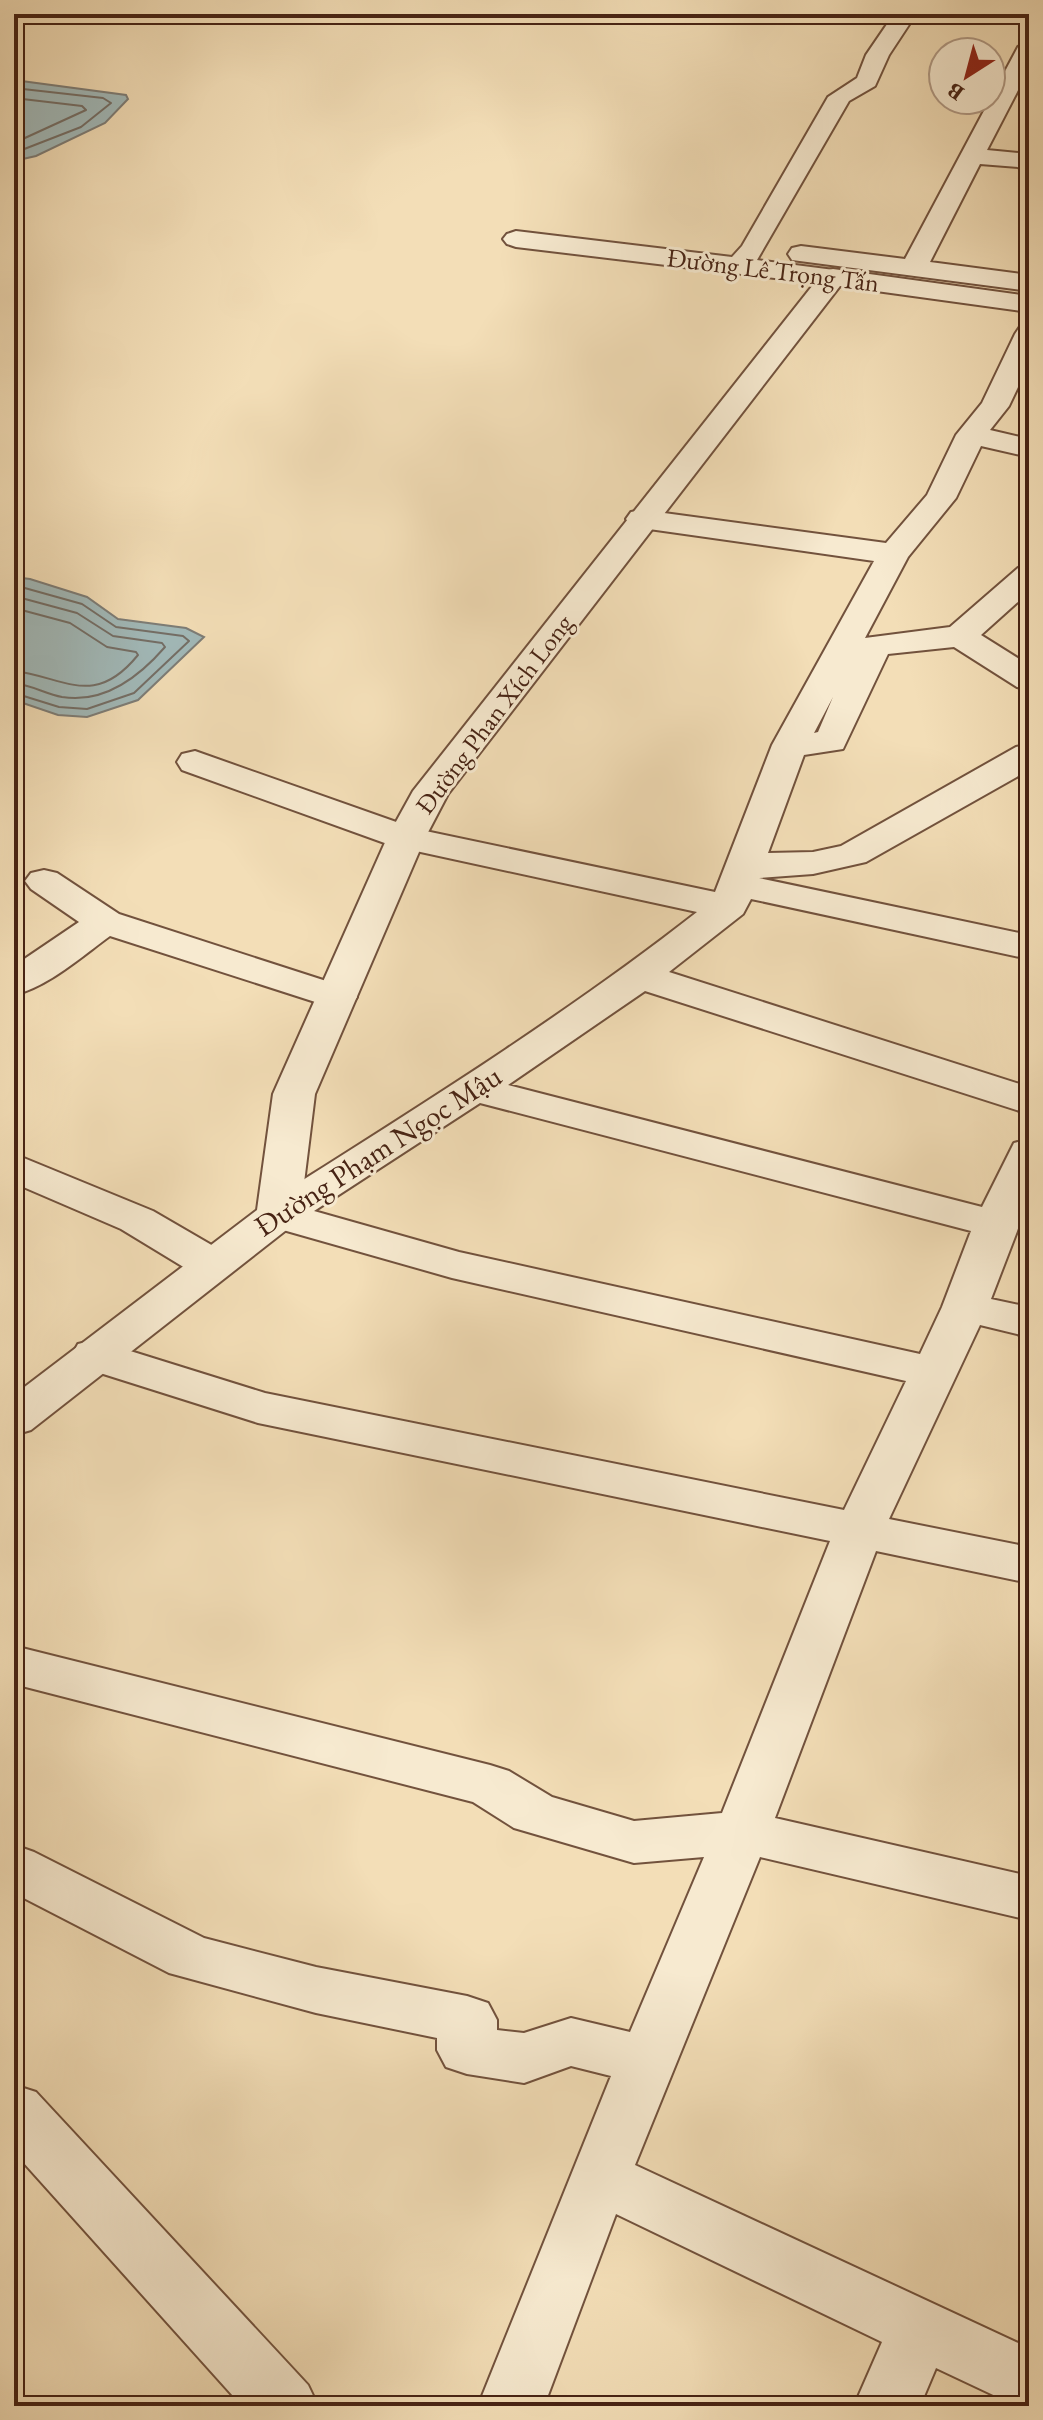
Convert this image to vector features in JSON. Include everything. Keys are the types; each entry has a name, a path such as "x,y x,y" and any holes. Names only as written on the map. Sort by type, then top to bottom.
{"street":[{"path":"905,14 885,47 870,63 867,81 840,97 747,256 913,269 1029,283"},
{"path":"1007,90 1029,47"},
{"path":"1007,104 1029,106"},
{"path":"913,269 994,116"},
{"path":"972,156 1029,161"},
{"name":"Đường Lê Trọng Tấn","path":"516,239 747,256 833,277 1029,304"},
{"name":"Đường Phan Xích Long","path":"278,1215 294,1094 406,838 431,791 833,277"},
{"path":"738,885 790,745 894,554 941,498 971,435 995,406 1029,334"},
{"path":"971,435 1029,448"},
{"path":"642,519 894,554"},
{"path":"790,745 831,742 876,645 960,636 1029,575"},
{"path":"960,636 1029,680"},
{"path":"195,762 406,838 649,892 738,885 853,854 1029,755"},
{"path":"44,881 105,922 337,997"},
{"path":"738,885 1029,947"},
{"name":"Đường Phạm Ngọc Mậu","path":"14,1419 278,1215 474,1089 640,976 738,885"},
{"path":"14,983 105,922"},
{"path":"640,976 1029,1101"},
{"path":"474,1089 996,1224"},
{"path":"511,2406 599,2177 742,1832 858,1533 965,1307 996,1224 1029,1152"},
{"path":"19,1176 137,1220 211,1264"},
{"path":"278,1215 452,1264 934,1372"},
{"path":"965,1307 1029,1322"},
{"path":"95,1355 258,1407 858,1533 1029,1565"},
{"path":"15,1667 490,1786 534,1813 634,1842 742,1832 1029,1898"},
{"path":"14,1867 189,1957 316,1990 467,2020 467,2050 524,2058 571,2042 649,2061"},
{"path":"14,2110 285,2406"},
{"path":"599,2177 1029,2380"},
{"path":"887,2406 919,2330"}],"water":[{"path":"14,80 126,95 128,99 105,123 36,156 14,161"},
{"path":"14,577 87,597 118,619 186,628 204,637 138,700 87,717 58,715 14,700"}]}
